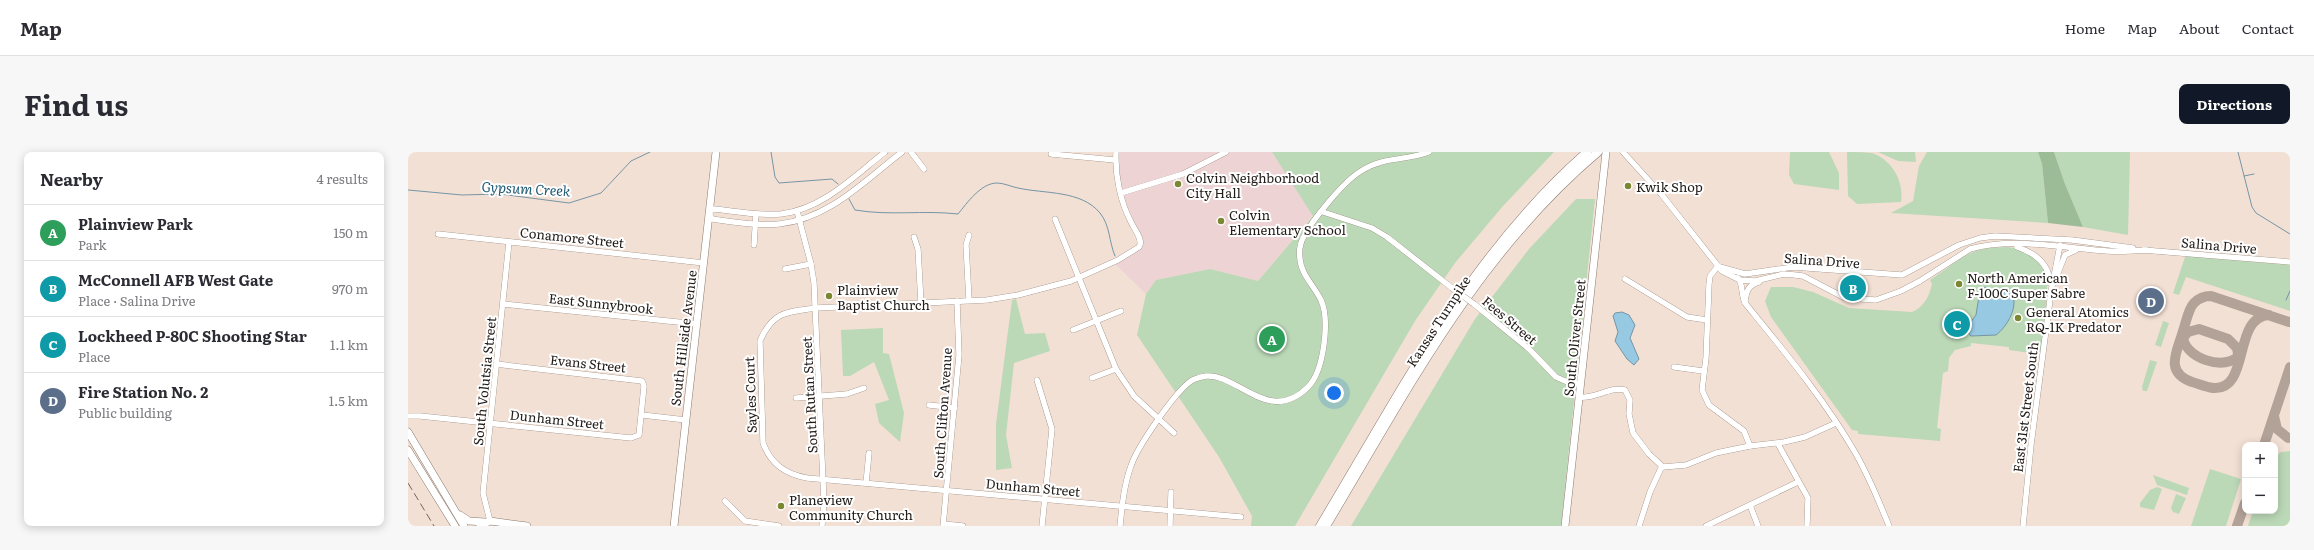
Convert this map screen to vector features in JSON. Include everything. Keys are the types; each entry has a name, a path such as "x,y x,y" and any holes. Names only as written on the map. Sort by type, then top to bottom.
{"highway":[{"name":"Kansas Turnpike","path":"1320,526 1443,321 1467,284 1523,216 1588,156 1598,152"},
{"name":"Kansas Turnpike","path":"1326,526 1463,301 1524,225 1588,156"}],"main road":[{"name":"South Hillside Avenue","path":"674,526 716,152"},
{"name":"South Oliver Street","path":"1565,526 1606,152"},
{"path":"408,432 464,526"},
{"path":"408,450 455,526"},
{"path":"456,512 469,521 527,526"},
{"path":"480,526 490,522"}],"street":[{"path":"885,152 827,198 797,210 780,214 756,214 713,209 708,214 712,219 756,224 780,224 799,220 837,202 902,152"},
{"path":"910,152 924,169"},
{"path":"1116,152 1115,160 1121,193 1182,174 1226,152"},
{"path":"1120,526 1122,507 1131,465 1139,447 1191,381 1208,376 1216,377 1258,398 1274,400 1289,399 1308,388 1316,376 1321,362 1325,318 1321,301 1303,270 1300,250 1303,239 1349,180 1361,171 1393,158 1428,152"},
{"path":"1623,152 1658,190 1718,266 1710,276 1704,371 1701,386 1707,402 1746,434 1750,446"},
{"path":"1051,154 1115,160"},
{"name":"Sayles Court","path":"823,479 795,476 777,466 765,450 761,429 759,358 760,341 767,326 784,313 791,310 969,300 1033,292 1080,277 1118,260 1141,244 1124,207 1121,193"},
{"name":"South Rutan Street","path":"797,210 811,264 816,308 823,479 822,526"},
{"name":"Fees Street","path":"1323,212 1372,228 1390,239 1474,304 1528,349 1556,377 1564,382 1580,384"},
{"path":"754,244 756,214"},
{"path":"1056,219 1116,368 1134,396 1174,433"},
{"name":"Conamore Street","path":"438,234 704,263"},
{"path":"969,234 966,245 969,300"},
{"name":"Salina Drive","path":"1718,266 1730,272 1748,274 1783,267 1793,267 1902,275 1959,245 1980,238 2004,236 2072,240 2147,250 2290,262"},
{"path":"914,237 918,249 921,303"},
{"name":"Salina Drive","path":"2045,239 2059,247"},
{"path":"2059,247 2064,242 2072,240"},
{"name":"South Volutsia Street","path":"490,522 483,493 510,242"},
{"name":"Salina Drive","path":"1718,266 1728,276 1740,280 1755,281 1795,275 1803,276 1845,298 1876,300 1901,291 1920,281 1970,249 1981,246 2005,244 2084,249 2147,250"},
{"name":"East 31st Street South","path":"2005,244 2026,250 2039,258 2048,271 2052,292"},
{"name":"East 31st Street South","path":"2023,526 2031,445 2059,247"},
{"name":"Salina Drive","path":"2052,292 2065,255 2070,251 2084,249"},
{"path":"786,269 811,264"},
{"path":"1730,272 1740,280 1741,295 1745,303 1836,423 1859,460 1875,491 1889,526"},
{"path":"1740,280 1748,274"},
{"path":"1745,303 1746,295 1750,286 1768,278"},
{"path":"1625,279 1687,317 1707,320"},
{"name":"South Clifton Avenue","path":"944,525 959,355 957,301"},
{"name":"East Sunnybrook","path":"503,304 697,324"},
{"path":"1073,330 1121,311"},
{"name":"Evans Street","path":"496,364 642,381 644,386 642,415"},
{"path":"1674,367 1704,371"},
{"path":"1092,378 1116,368"},
{"path":"1036,380 1052,429 1042,526"},
{"path":"796,398 847,394 864,388"},
{"path":"1579,397 1589,398 1616,389 1624,390 1630,400 1629,414 1633,433 1640,444 1662,466 1671,467 1686,464 1716,453 1750,446 1778,444 1805,437 1836,423"},
{"path":"929,405 955,408"},
{"path":"642,415 686,420"},
{"name":"Dunham Street","path":"408,416 631,438 639,435 642,415"},
{"path":"1778,444 1808,498 1807,526"},
{"path":"866,483 869,453"},
{"path":"1639,526 1650,492 1662,466"},
{"name":"Dunham Street","path":"823,479 1241,517"},
{"path":"1706,526 1798,482"},
{"path":"1170,526 1169,511 1171,492"},
{"path":"725,501 745,521 779,526"},
{"path":"1750,505 1758,526"},
{"path":"944,525 963,526"}],"shaded area":[{"name":"Colvin Elementary School","path":"1118,152 1272,152 1313,215 1258,281 1210,269 1156,280 1146,294 1115,264 1142,247 1143,244 1125,200 1119,175"}],"green space":[{"path":"1272,152 1554,152 1503,206 1455,263 1415,321 1295,526 1251,526 1252,516 1219,457 1137,335 1146,294 1156,280 1210,269 1258,281 1313,216"},
{"path":"1790,152 1829,152 1839,173 1839,190 1794,184 1789,175"},
{"path":"1847,152 1872,153 1879,156 1891,166 1901,186 1901,202 1857,204 1848,196"},
{"path":"1878,152 1915,152 1916,162 1898,161"},
{"path":"1927,152 2038,152 2042,164 2048,223 1891,213 1913,201 1919,166"},
{"path":"2038,152 2054,152 2065,184 2083,227 2048,223 2042,164"},
{"path":"2054,152 2130,152 2128,235 2083,227 2065,184"},
{"path":"1576,199 1595,199 1561,526 1351,526 1475,319 1529,249"},
{"path":"2008,247 2021,250 2038,259 2045,273 2047,292 2041,351 2037,354 2009,350 2009,347 1971,343 1971,346 1955,350 1949,358 1948,371 1943,373 1937,428 1941,429 1940,441 1858,434 1858,431 1852,430 1771,317 1765,301 1771,287 1793,287 1813,292 1849,308 1912,312 1920,307 1928,297 1932,284 1930,280 1958,260 1973,252 1983,249"},
{"path":"2188,256 2290,265 2290,311 2186,277 2179,295 2173,293 2185,257"},
{"path":"1016,299 1025,334 1045,333 1050,351 1014,363 1006,435 1012,468 996,470 996,424 1012,300"},
{"path":"2163,321 2169,323 2161,347 2155,345"},
{"path":"883,328 883,353 889,354 904,413 900,442 879,423 875,404 889,400 874,362 850,376 843,376 841,330"},
{"path":"2150,360 2157,362 2147,391 2143,391 2142,387"},
{"path":"2290,451 2290,526 2248,526 2252,514 2278,514 2278,454 2281,452"},
{"path":"2210,469 2241,479 2226,526 2191,526"},
{"path":"2153,475 2189,488 2187,495 2157,485"},
{"path":"2157,487 2162,489 2154,510 2140,507 2140,503 2150,490"},
{"path":"2176,494 2186,498 2179,514 2173,512 2171,508"}],"water":[{"path":"1985,287 1996,291 2005,290 2011,292 2014,303 2013,309 2008,321 1996,335 1971,336 1967,327 1976,315 1980,290"},
{"path":"1622,312 1629,315 1635,325 1630,338 1639,359 1634,365 1627,359 1615,341 1618,332 1613,316 1615,313"}],"waterway":[{"name":"Gypsum Creek","path":"408,190 462,195 500,194 569,203 601,193 631,161 650,152"},
{"path":"771,152 775,177 779,183 832,179 838,184"},
{"path":"2238,152 2252,207 2256,213 2290,234"},
{"path":"2244,176 2254,174"},
{"path":"849,199 855,210 868,212 958,214 975,194 985,186 991,184 1000,183 1028,190 1062,194 1083,200 1100,213 1108,228 1115,256"},
{"path":"2286,300 2290,291"}],"taxiway":[{"path":"2269,315 2258,319 2250,328 2245,340 2238,367 2233,378 2225,386 2213,388 2208,387 2183,378 2178,373 2175,367 2176,354 2187,316 2194,303 2204,297 2211,296 2289,322 2290,322"},
{"path":"2181,340 2188,332 2199,329 2228,339 2237,348 2239,360"},
{"path":"2183,334 2184,343 2189,350 2206,360 2225,362 2234,360 2240,354"},
{"path":"2265,442 2290,367"},
{"path":"2274,416 2277,429 2288,438"},
{"path":"2237,526 2242,512"}],"railway":[{"path":"408,483 434,526"}],"place":[{"name":"Colvin Neighborhood City Hall","path":"1178,184"},
{"name":"Kwik Shop","path":"1628,186"},
{"name":"Colvin Elementary School","path":"1221,221"},
{"name":"North American F-100C Super Sabre","path":"1959,284"},
{"name":"McConnell AFB West Gate","path":"1853,288"},
{"name":"Plainview Baptist Church","path":"829,296"},
{"name":"Fire Station No. 2","path":"2151,301"},
{"name":"General Atomics RQ-1K Predator","path":"2018,318"},
{"name":"Lockheed P-80C Shooting Star","path":"1957,324"},
{"name":"Plainview Park","path":"1272,339"},
{"name":"Planeview Community Church","path":"781,506"}]}
